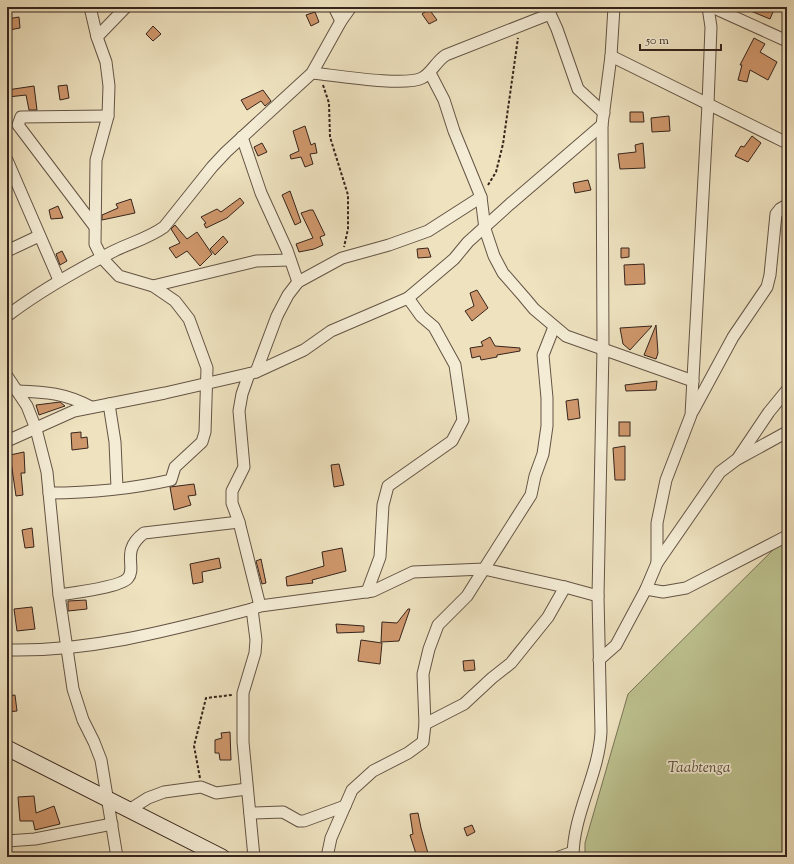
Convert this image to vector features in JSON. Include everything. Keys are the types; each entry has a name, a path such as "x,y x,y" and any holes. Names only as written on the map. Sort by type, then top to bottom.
{"street":[{"path":"49,493 78,493 170,480 175,466 202,442 205,432 207,368 189,319 175,301 153,286 119,276 102,258 95,244 96,160 108,116 108,78 106,62 97,37 90,7"},
{"path":"97,37 126,7"},
{"path":"334,7 341,21"},
{"path":"7,316 38,293 59,280 157,232 164,227 212,167 242,137 317,74 341,21 351,7"},
{"path":"559,857 573,855 580,818 600,751 602,732 598,596 603,348 602,125 611,56 614,7"},
{"path":"691,415 708,104 711,27 710,7 787,41"},
{"path":"317,74 390,81 415,80 430,73 438,61 446,55 519,26 548,10 578,89 604,113"},
{"path":"611,56 787,143"},
{"path":"430,73 444,100 454,131 481,197 485,229 494,256 503,273 534,309 566,336 693,381"},
{"path":"95,227 18,126 21,117 108,116"},
{"path":"7,441 65,415 91,407 207,384 253,373 304,350 331,331 408,298 454,259 468,242 485,229 510,204 602,125"},
{"path":"242,137 261,193 298,282"},
{"path":"7,160 59,280"},
{"path":"254,857 243,742 243,693 255,653 256,607 239,522 232,503 232,491 244,467 239,411 242,394 253,373 277,316 288,295 298,282 342,258 389,245 428,231 481,197"},
{"path":"657,563 657,523 666,480 691,415 733,337 766,287 770,275 776,214 780,209 787,205"},
{"path":"7,251 39,236"},
{"path":"153,286 256,261 290,260"},
{"path":"367,592 380,557 383,505 388,486 452,442 464,420 455,365 434,328 421,316 408,298"},
{"path":"326,857 331,838 352,790 373,771 408,753 423,742 425,724 423,674 438,625 467,596 531,495 535,476 543,454 547,426 547,398 543,355 554,327"},
{"path":"7,376 27,406 36,429 47,472 59,595 73,689 77,707 101,760 117,857"},
{"path":"17,390 70,396 91,407"},
{"path":"736,460 769,412 787,390"},
{"path":"109,404 115,442 117,488"},
{"path":"599,660 616,645 646,589 657,563 720,472 736,460 787,432"},
{"path":"59,595 115,585 127,580 130,574 131,547 144,533 239,522"},
{"path":"646,589 670,592 686,588 787,536"},
{"path":"7,650 37,651 115,642 150,636 256,607 381,589 406,574 414,572 484,569 598,596"},
{"path":"425,724 464,704 511,663 548,617 565,587"},
{"path":"7,748 222,857"},
{"path":"129,810 148,798 164,792 201,787 216,793 247,789"},
{"path":"250,813 283,812 299,821 304,821 345,806"},
{"path":"7,841 36,839 112,824"}],"path":[{"path":"481,197 496,172 503,144 519,26"},
{"path":"317,74 329,103 330,137 348,195 348,229 342,258"},
{"path":"201,787 194,746 206,698 243,693"}],"green space":[{"name":"Taabtenga","path":"787,539 787,857 585,857 585,843 628,694 782,541"}],"building":[{"path":"741,7 775,7 770,19"},
{"path":"429,9 437,20 429,24 422,14"},
{"path":"315,12 319,22 311,26 306,15"},
{"path":"19,17 20,28 9,30 7,19"},
{"path":"153,26 161,34 153,41 146,34"},
{"path":"754,38 765,44 760,52 777,62 768,80 750,70 747,82 738,80 742,65 740,65"},
{"path":"67,85 69,98 60,100 58,86"},
{"path":"34,86 37,110 29,110 26,95 8,97 7,90"},
{"path":"263,90 271,101 265,106 261,101 247,110 241,100"},
{"path":"630,112 643,112 644,122 630,122"},
{"path":"669,116 670,131 652,132 651,118"},
{"path":"305,126 311,145 315,143 317,153 310,154 313,164 305,167 301,157 291,159 290,155 299,151 293,131"},
{"path":"752,136 761,143 748,162 735,156 741,146 744,147"},
{"path":"262,143 267,152 258,156 254,147"},
{"path":"643,143 645,168 620,169 618,154 636,152 635,145"},
{"path":"588,180 591,190 575,193 573,183"},
{"path":"290,191 301,222 295,225 282,195"},
{"path":"240,198 244,203 227,218 206,228 204,224 206,223 201,217 217,209 221,212"},
{"path":"131,199 135,213 102,220 102,215 118,208 116,204"},
{"path":"58,206 63,218 51,219 49,210"},
{"path":"313,210 325,235 320,237 323,245 314,249 299,252 296,244 313,238 301,213"},
{"path":"175,225 187,239 197,232 212,254 200,266 187,251 176,258 169,248 180,243 171,229"},
{"path":"223,236 228,242 215,255 210,249"},
{"path":"428,248 431,257 418,258 417,249"},
{"path":"621,248 629,248 629,257 621,258"},
{"path":"62,251 67,261 60,265 56,254"},
{"path":"644,264 645,284 625,285 624,265"},
{"path":"477,290 488,308 472,321 465,311 474,306 470,293"},
{"path":"656,325 658,353 656,359 644,355"},
{"path":"652,326 630,350 623,344 620,328"},
{"path":"490,337 495,346 520,348 520,351 497,355 497,357 481,360 480,356 472,358 470,348 483,346 481,342"},
{"path":"657,381 656,390 626,391 625,385"},
{"path":"578,399 580,418 568,420 566,401"},
{"path":"60,402 65,406 39,415 36,405"},
{"path":"619,422 630,422 630,436 619,436"},
{"path":"81,432 81,438 87,437 88,448 72,450 71,433"},
{"path":"625,446 625,480 615,480 613,448"},
{"path":"24,452 25,473 21,473 23,495 16,496 10,455"},
{"path":"339,464 344,485 334,487 331,465"},
{"path":"194,484 196,495 188,496 191,505 174,510 170,487"},
{"path":"32,528 34,547 25,548 22,530"},
{"path":"342,548 346,571 312,580 313,583 287,586 286,577 324,566 322,552"},
{"path":"219,558 221,568 202,572 203,582 193,584 190,564"},
{"path":"261,559 266,583 262,584 256,561"},
{"path":"86,600 87,609 68,611 68,601"},
{"path":"32,607 35,629 17,631 14,609"},
{"path":"408,609 410,609 399,641 381,642 382,622 397,623"},
{"path":"336,624 364,626 364,632 337,633"},
{"path":"361,640 382,643 380,664 358,661"},
{"path":"474,660 475,670 464,671 463,661"},
{"path":"15,695 17,711 7,712 7,696"},
{"path":"230,732 231,760 220,760 219,753 215,753 215,740 222,738 221,733"},
{"path":"34,796 36,813 54,806 60,824 35,830 33,821 20,821 18,797"},
{"path":"418,813 429,857 417,857 410,835 413,834 410,814"},
{"path":"472,825 475,832 467,836 464,828"}]}
